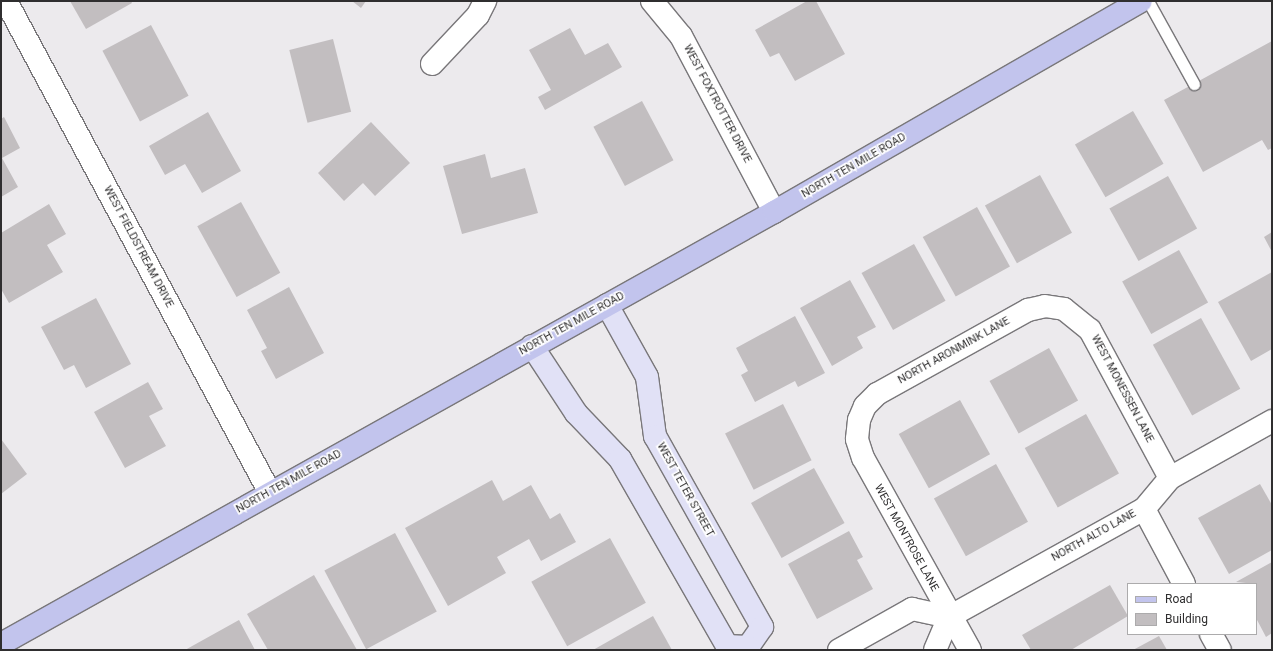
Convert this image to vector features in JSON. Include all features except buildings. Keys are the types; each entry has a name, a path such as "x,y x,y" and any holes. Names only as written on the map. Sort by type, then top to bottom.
{"main road":[{"name":"NORTH TEN MILE ROAD","path":"1,644 774,212 1141,1"}],"street":[{"name":"WEST FIELDSTREAM DRIVE","path":"6,1 270,493"},
{"path":"432,64 478,16 485,1"},
{"name":"WEST FOXTROTTER DRIVE","path":"652,1 681,36 774,212"},
{"name":"WEST TETER STREET","path":"532,346 576,413 620,459 727,646 749,648 762,626 655,436 647,377 607,305"},
{"name":"NORTH ARONMINK LANE","path":"859,420 865,406 877,394 1028,310 1045,306 1064,308"},
{"name":"WEST MONESSEN LANE","path":"1064,308 1090,330 1170,478"},
{"name":"WEST MONTROSE LANE","path":"859,420 857,439 863,458 950,617 970,650"},
{"name":"NORTH ALTO LANE","path":"950,617 1144,509 1170,478 1272,421"},
{"path":"1144,509 1183,583"},
{"path":"839,650 912,610 950,617 935,650"},
{"path":"1212,635 1220,650"}],"lane":[{"path":"1148,1 1194,84"}]}
